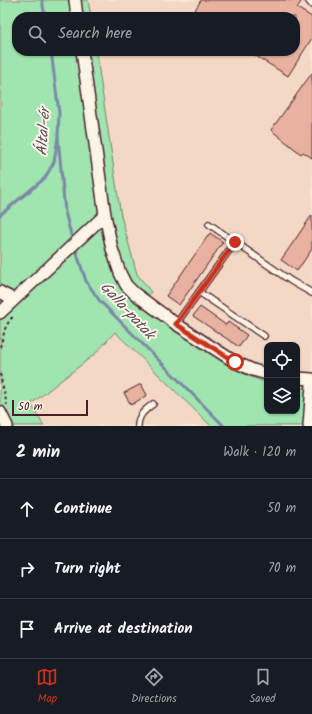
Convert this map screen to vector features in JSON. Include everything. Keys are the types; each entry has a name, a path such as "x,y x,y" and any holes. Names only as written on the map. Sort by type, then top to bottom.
{"street":[{"path":"75,0 76,12"},
{"path":"83,56 105,215 112,249 120,273 126,285 134,293 176,324 235,362 264,373"},
{"path":"0,313 13,299 82,238 105,215"},
{"path":"0,292 13,299"},
{"path":"300,378 312,379"},
{"path":"309,426 312,385"},
{"path":"4,411 7,426"}],"lane":[{"path":"308,0 312,5"},
{"path":"209,224 312,293"},
{"path":"176,324 235,242"},
{"path":"198,292 264,336"},
{"path":"138,426 138,421 142,412 154,404"}],"path":[{"path":"0,347 6,326 14,315"},
{"path":"0,374 4,411"}],"shaded area":[{"path":"88,0 312,0 312,389 300,387 300,342 264,342 264,381 262,381 240,372 139,306 151,292 137,274 121,216 97,56 300,56 300,12 90,12"},
{"path":"115,332 211,426 44,426 31,404 95,354"}],"green space":[{"path":"0,0 88,0 90,12 12,12 12,56 97,56 121,216 137,274 151,292 140,306 240,372 264,382 264,414 300,414 300,387 312,389 312,426 211,426 115,332 95,354 31,404 44,426 0,426"}],"building":[{"path":"201,0 302,0 297,8 312,17 312,38 288,76 256,56 300,56 300,12 194,12"},
{"path":"312,73 312,158 303,152 301,154 271,130"},
{"path":"312,215 312,249 297,271 281,260"},
{"path":"210,233 223,242 179,305 166,296"},
{"path":"200,307 226,325 228,322 247,335 239,347 193,316"},
{"path":"141,384 147,395 131,405 124,393"}],"waterway":[{"name":"Által-ér","path":"42,0 44,12"},
{"name":"Galla-patak","path":"0,215 45,178 54,162 58,137 59,113 52,56"},
{"name":"Galla-patak","path":"58,137 65,212 73,242"},
{"name":"Galla-patak","path":"75,248 86,281 99,300 224,426"}],"route":[{"path":"235,242 176,324 235,362"}]}
